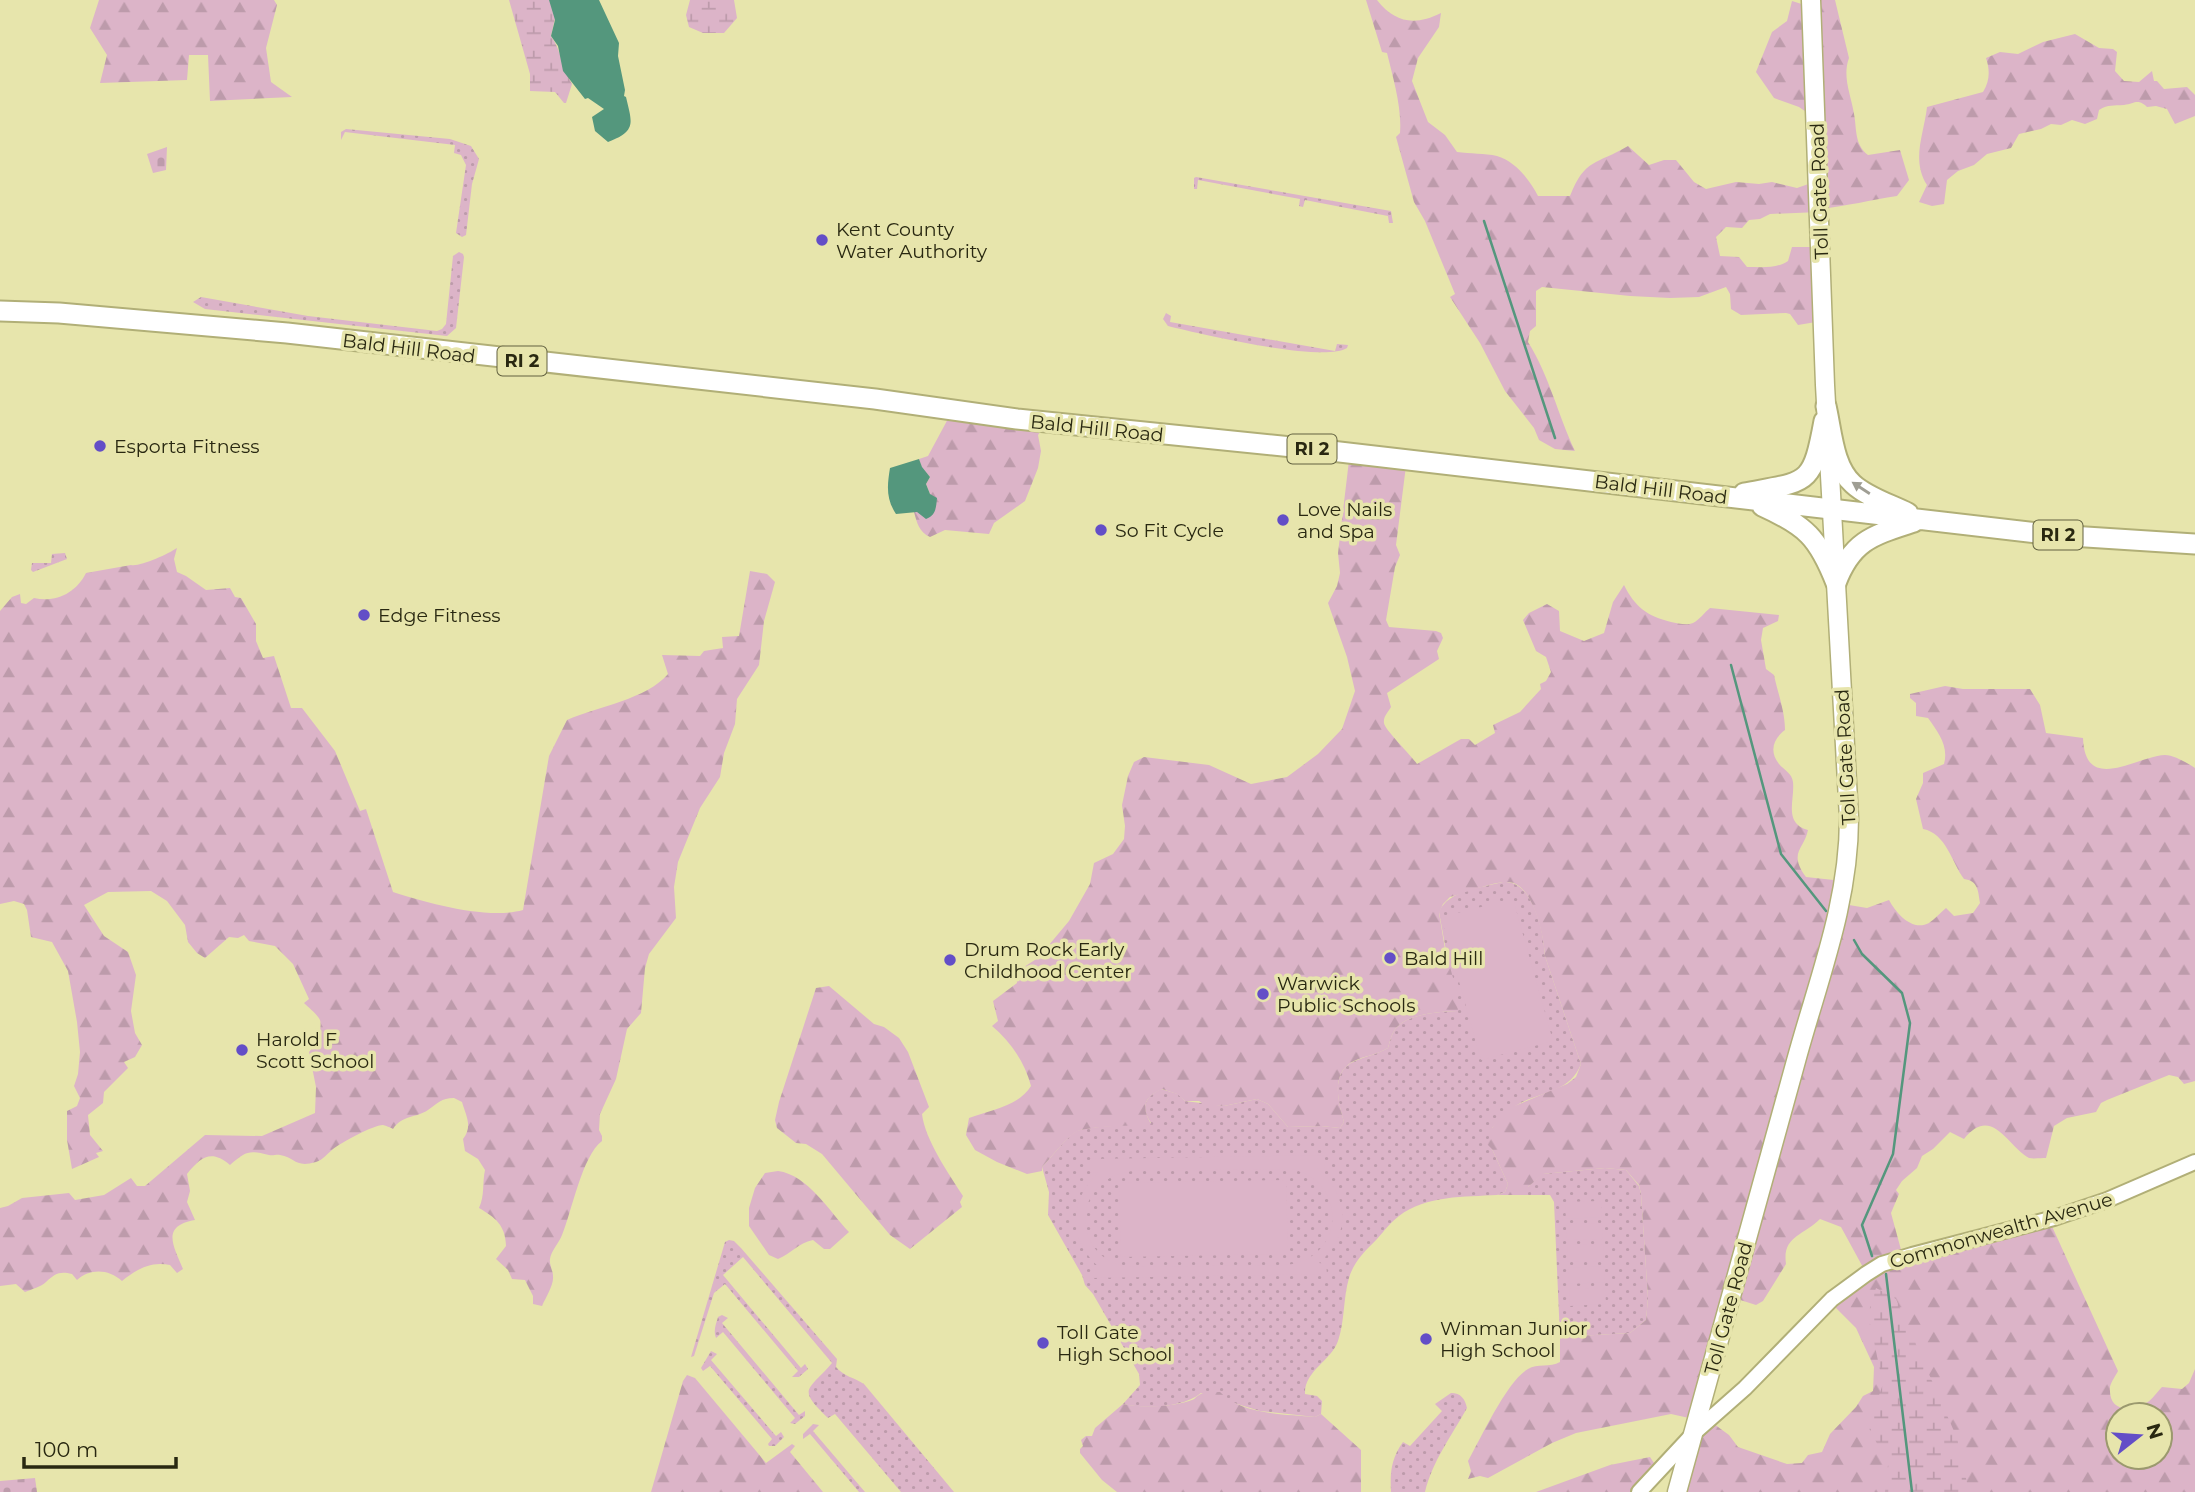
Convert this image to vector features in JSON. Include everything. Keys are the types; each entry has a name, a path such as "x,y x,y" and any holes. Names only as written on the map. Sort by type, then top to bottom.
{"main road":[{"name":"Toll Gate Road","path":"1677,1492 1842,901 1847,870 1849,818 1826,406 1811,0"},
{"name":"Bald Hill Road","path":"0,311 72,314 313,336 875,399 1017,419 1331,451 2055,535 2195,544"},
{"path":"1725,496 1790,484 1809,474 1821,445 1826,406"},
{"path":"1826,406 1839,462 1849,480 1869,494 1921,519"},
{"path":"1748,499 1779,514 1811,535 1823,552 1836,583"},
{"path":"1836,583 1842,568 1859,545 1873,536 1921,519"}],"street":[{"name":"Commonwealth Avenue","path":"1639,1492 1694,1433 1745,1388 1832,1299 1848,1285 1882,1264 2054,1218 2107,1200 2195,1163"}],"green space":[{"path":"99,0 274,0 277,5 266,48 271,82 292,97 210,101 208,55 189,55 187,80 100,83 107,55 90,28"},
{"path":"509,0 551,0 556,14 551,36 572,84 566,103 555,92 530,91 530,74"},
{"path":"690,0 734,0 737,18 724,33 703,33 689,27 686,15"},
{"path":"1366,0 1377,0 1391,14 1406,20 1423,20 1441,13 1439,27 1418,58 1412,81 1428,122 1445,135 1457,152 1504,158 1521,172 1538,196 1570,196 1587,168 1628,146 1649,165 1664,160 1676,160 1694,182 1706,189 1736,182 1772,182 1797,188 1817,181 1815,118 1799,107 1774,98 1756,72 1772,32 1787,21 1792,1 1808,6 1809,0 1835,0 1849,58 1847,79 1860,146 1868,155 1900,150 1909,180 1897,196 1820,209 1819,212 1770,214 1749,220 1742,228 1726,227 1716,237 1720,256 1739,257 1747,267 1783,264 1788,261 1792,247 1821,247 1822,321 1798,325 1790,314 1786,313 1741,315 1731,309 1730,294 1726,287 1699,297 1670,298 1542,287 1536,291 1536,326 1530,331 1528,342 1542,368 1575,451 1555,449 1539,440 1534,428 1505,391 1480,343 1450,297 1455,294 1425,221 1414,202 1396,137 1400,133 1400,123 1394,82 1387,53 1382,52"},
{"path":"2075,34 2099,48 2117,52 2115,71 2124,81 2139,82 2152,71 2154,81 2164,89 2187,87 2195,95 2195,116 2175,124 2167,109 2147,107 2138,102 2106,107 2099,110 2097,119 2085,124 2072,120 2061,125 2051,124 2019,134 2011,148 1987,154 1974,165 1958,171 1947,180 1944,204 1932,206 1919,202 1927,185 1922,176 1919,156 1927,107 1983,92 1989,75 1986,58 2000,52 2018,54 2043,42"},
{"path":"346,129 450,139 471,146 479,159 472,184 466,235 462,237 456,233 466,165 461,155 454,153 455,145 345,132 341,140 341,132"},
{"path":"167,147 166,170 153,173 147,154"},
{"path":"1196,177 1391,211 1393,223 1389,223 1388,216 1305,200 1303,207 1299,206 1300,199 1198,180 1197,189 1194,189"},
{"path":"459,252 464,257 456,328 447,336 205,309 193,302 201,297 308,316 437,331 446,324 453,256"},
{"path":"1166,313 1171,316 1170,322 1335,351 1337,344 1348,345 1347,348 1334,352 1260,346 1168,326 1163,319"},
{"path":"949,417 1048,422 1038,435 1041,451 1038,468 1025,501 994,523 989,534 945,530 930,537 921,530 916,520 914,512 917,512 930,494 926,484 930,477 922,468 919,459 928,456"},
{"path":"1350,452 1407,458 1396,545 1400,555 1395,567 1386,620 1389,627 1436,631 1441,633 1443,638 1437,651 1439,659 1387,693 1391,707 1384,721 1388,731 1417,764 1461,739 1469,739 1475,745 1495,733 1493,725 1520,712 1541,689 1540,684 1546,681 1551,672 1546,657 1536,651 1523,620 1529,613 1547,604 1559,611 1560,631 1584,641 1604,633 1613,602 1624,585 1643,610 1671,622 1693,623 1710,608 1779,615 1778,621 1763,628 1761,640 1766,669 1774,675 1785,723 1785,730 1778,737 1773,750 1779,764 1792,779 1792,810 1795,822 1808,830 1798,856 1801,869 1806,877 1843,881 1843,904 1867,908 1889,900 1905,920 1917,925 1929,923 1946,908 1954,916 1973,913 1980,903 1976,887 1964,879 1943,842 1923,829 1916,799 1923,783 1923,773 1944,764 1945,751 1942,740 1928,718 1916,716 1916,703 1910,698 1910,694 1945,686 1963,689 2030,689 2040,705 2046,733 2083,738 2086,755 2093,765 2102,769 2114,768 2165,755 2195,768 2195,1081 2184,1084 2178,1077 2169,1075 2101,1103 2096,1112 2067,1118 2054,1126 2046,1158 2029,1158 1991,1127 1974,1129 1964,1139 1950,1132 1922,1156 1917,1168 1902,1181 1896,1190 1899,1194 1891,1213 1903,1257 2050,1222 2118,1371 2110,1387 2113,1401 2104,1401 2104,1471 2174,1471 2174,1401 2149,1401 2162,1387 2182,1389 2189,1383 2195,1369 2195,1492 1678,1492 1689,1448 1714,1424 1729,1435 1738,1447 1787,1464 1802,1463 1808,1455 1822,1452 1830,1434 1863,1396 1873,1391 1874,1367 1856,1328 1832,1304 1865,1271 1841,1227 1820,1219 1791,1242 1787,1248 1786,1264 1763,1301 1756,1305 1734,1298 1698,1420 1671,1414 1576,1433 1488,1478 1480,1476 1468,1479 1471,1471 1468,1461 1503,1397 1520,1375 1532,1367 1560,1362 1560,1337 1630,1333 1646,1320 1648,1298 1641,1194 1639,1185 1626,1170 1605,1168 1543,1174 1528,1187 1528,1195 1497,1195 1505,1192 1508,1184 1492,1149 1487,1144 1492,1128 1508,1106 1512,1107 1567,1084 1576,1077 1581,1064 1545,956 1536,912 1525,892 1509,882 1488,885 1450,897 1443,904 1439,913 1458,1011 1426,1014 1403,1022 1395,1029 1388,1048 1356,1060 1345,1068 1338,1082 1344,1122 1340,1128 1288,1127 1268,1104 1257,1099 1224,1106 1204,1105 1199,1101 1185,1101 1177,1094 1162,1089 1151,1095 1146,1103 1145,1108 1151,1124 1078,1131 1069,1137 1042,1167 1042,1171 1027,1174 975,1150 966,1135 969,1118 1012,1103 1031,1086 1016,1053 992,1026 998,1021 993,1001 1017,983 1016,972 1038,958 1069,921 1090,884 1094,863 1113,854 1124,839 1122,805 1134,762 1144,757 1209,765 1251,784 1287,777 1318,754 1342,729 1355,691 1347,657 1328,603 1340,573 1338,553"},
{"path":"177,548 174,559 177,572 206,590 230,588 235,597 241,598 256,624 256,641 263,658 274,656 291,708 302,708 335,751 360,811 366,809 393,892 440,905 492,913 523,910 549,756 567,720 635,696 659,683 668,674 662,655 700,656 704,651 723,648 722,637 739,636 750,571 767,574 775,582 764,621 759,665 737,699 735,724 724,753 720,777 700,808 678,862 674,887 676,918 649,954 641,1013 627,1029 616,1079 600,1114 599,1130 602,1141 595,1148 583,1171 562,1235 551,1256 553,1280 542,1306 533,1304 533,1296 525,1280 512,1279 508,1270 496,1259 506,1246 504,1233 495,1219 479,1208 485,1170 478,1159 465,1151 463,1139 468,1130 468,1121 462,1102 454,1098 443,1100 423,1113 405,1119 393,1129 383,1125 365,1131 337,1146 316,1162 304,1164 285,1156 257,1152 244,1154 230,1165 217,1157 202,1159 187,1174 190,1191 187,1202 195,1220 177,1227 172,1238 183,1269 177,1273 170,1265 157,1264 139,1270 122,1281 105,1272 88,1273 77,1280 72,1274 60,1273 25,1292 16,1284 0,1286 0,1208 22,1198 69,1193 75,1200 104,1195 131,1178 137,1186 145,1186 205,1135 262,1136 315,1113 316,1087 309,1052 318,1037 321,1024 304,1003 309,999 293,964 275,946 249,941 244,935 238,938 229,937 205,958 188,942 185,925 167,901 151,891 108,892 84,905 104,936 128,952 136,975 131,1011 135,1033 142,1045 135,1057 124,1062 128,1068 104,1092 103,1103 88,1115 90,1135 103,1151 96,1153 99,1157 72,1169 67,1140 67,1111 77,1106 80,1098 74,1086 80,1052 68,971 52,942 31,937 24,904 14,901 0,904 0,611 12,597 20,594 21,603 26,604 34,598 57,598 77,586 86,573 141,564"},
{"path":"65,553 67,559 33,572 31,570 32,563 51,563 52,554"},
{"path":"1503,882 1513,883 1522,889 1535,909 1545,956 1581,1064 1569,1082 1521,1102 1492,1128 1492,1149 1508,1184 1505,1192 1421,1204 1393,1221 1360,1257 1349,1278 1338,1341 1313,1372 1306,1386 1305,1394 1317,1396 1322,1401 1321,1414 1315,1417 1260,1411 1201,1393 1184,1402 1163,1406 1123,1404 1140,1385 1139,1374 1093,1294 1085,1285 1048,1215 1049,1192 1042,1167 1077,1131 1151,1123 1146,1112 1146,1103 1151,1095 1161,1089 1178,1094 1185,1101 1224,1106 1257,1099 1268,1104 1288,1127 1340,1128 1344,1122 1339,1079 1347,1066 1388,1048 1395,1029 1403,1022 1426,1014 1457,1011 1439,912 1443,905 1457,894"},
{"path":"1513,899 1553,1041 1481,1060 1441,917"},
{"path":"829,986 874,1024 884,1027 899,1038 908,1052 929,1107 922,1114 928,1135 963,1196 960,1202 962,1207 910,1249 890,1235 822,1154 806,1144 796,1143 777,1128 775,1120 779,1102 816,988"},
{"path":"1324,1155 1325,1168 1317,1168 1336,1191 1342,1216 1337,1240 1319,1263 1326,1264 1327,1274 1092,1278 1092,1268 1100,1268 1082,1246 1076,1221 1081,1196 1098,1173 1090,1172 1090,1159","holes":["1292,1169 1311,1177 1324,1189 1331,1204 1332,1221 1328,1237 1319,1250 1304,1260 1284,1265 1126,1267 1107,1259 1094,1248 1087,1233 1085,1217 1089,1201 1098,1187 1112,1177 1132,1171"]},
{"path":"1605,1168 1626,1170 1639,1186 1648,1298 1646,1320 1630,1333 1560,1337 1554,1202 1550,1195 1528,1195 1528,1187 1542,1174"},
{"path":"778,1171 799,1179 849,1232 830,1249 824,1249 813,1240 778,1259 769,1255 749,1226 749,1208 755,1188 765,1173"},
{"path":"1286,1180 1288,1254 1121,1257 1119,1183"},
{"path":"1601,1201 1602,1217 1566,1219 1565,1202"},
{"path":"1602,1223 1603,1239 1567,1240 1566,1224"},
{"path":"729,1240 741,1248 837,1359 836,1367 864,1384 954,1492 901,1492 835,1414 828,1418 818,1408 809,1395 809,1390 832,1363 743,1257 723,1275 801,1368 805,1364 808,1369 799,1377 792,1377 798,1371 725,1284 714,1293 694,1356 691,1357 725,1242"},
{"path":"1603,1244 1604,1261 1568,1262 1567,1245"},
{"path":"1604,1266 1605,1282 1569,1284 1568,1268"},
{"path":"1605,1288 1606,1304 1570,1306 1569,1289"},
{"path":"1876,1288 1896,1299 1957,1438 1969,1492 1885,1492 1888,1465 1868,1426 1883,1384 1868,1314"},
{"path":"722,1315 728,1318 722,1323 799,1415 805,1411 805,1416 795,1424 790,1423 795,1418 723,1332 716,1338 718,1317"},
{"path":"711,1351 717,1354 711,1360 776,1436 781,1432 784,1437 775,1446 769,1446 772,1439 710,1366 703,1371 701,1368"},
{"path":"687,1375 695,1378 766,1463 792,1444 795,1446 790,1452 823,1492 651,1492"},
{"path":"1220,1392 1229,1400 1251,1409 1315,1417 1321,1414 1361,1450 1361,1492 1117,1492 1102,1480 1080,1453 1083,1446 1081,1440 1092,1436 1095,1428 1123,1404 1174,1405 1193,1400 1203,1393"},
{"path":"1451,1393 1462,1397 1467,1408 1437,1459 1425,1492 1391,1492 1392,1466 1399,1448 1403,1442 1410,1446 1442,1411 1435,1404"},
{"path":"813,1424 819,1425 813,1431 865,1492 859,1492 810,1434 803,1439 803,1434"},
{"path":"1650,1457 1662,1475 1646,1492 1536,1492 1610,1465"},
{"path":"35,1478 37,1492 0,1492 0,1481"}],"shaded area":[{"path":"549,0 599,0 619,43 618,56 624,96 631,120 628,130 617,138 608,142 595,131 592,117 604,109 588,98 585,99 563,71 558,46 551,36 555,20"},
{"path":"919,459 930,477 926,484 930,494 937,498 934,513 926,519 917,512 896,514 888,492 890,468"}],"waterway":[{"path":"1484,221 1555,438"},
{"path":"1731,665 1781,854 1826,911"},
{"path":"1854,940 1862,954 1902,993 1910,1023 1893,1154 1862,1225 1872,1256"},
{"path":"1886,1274 1912,1492"}],"place":[{"name":"Kent County Water Authority","path":"822,240"},
{"name":"Esporta Fitness","path":"100,446"},
{"name":"Love Nails and Spa","path":"1283,520"},
{"name":"So Fit Cycle","path":"1101,530"},
{"name":"Edge Fitness","path":"364,615"},
{"name":"Bald Hill","path":"1390,958"},
{"name":"Drum Rock Early Childhood Center","path":"950,960"},
{"name":"Warwick Public Schools","path":"1263,994"},
{"name":"Harold F Scott School","path":"242,1050"},
{"name":"Winman Junior High School","path":"1426,1339"},
{"name":"Toll Gate High School","path":"1043,1343"}]}
